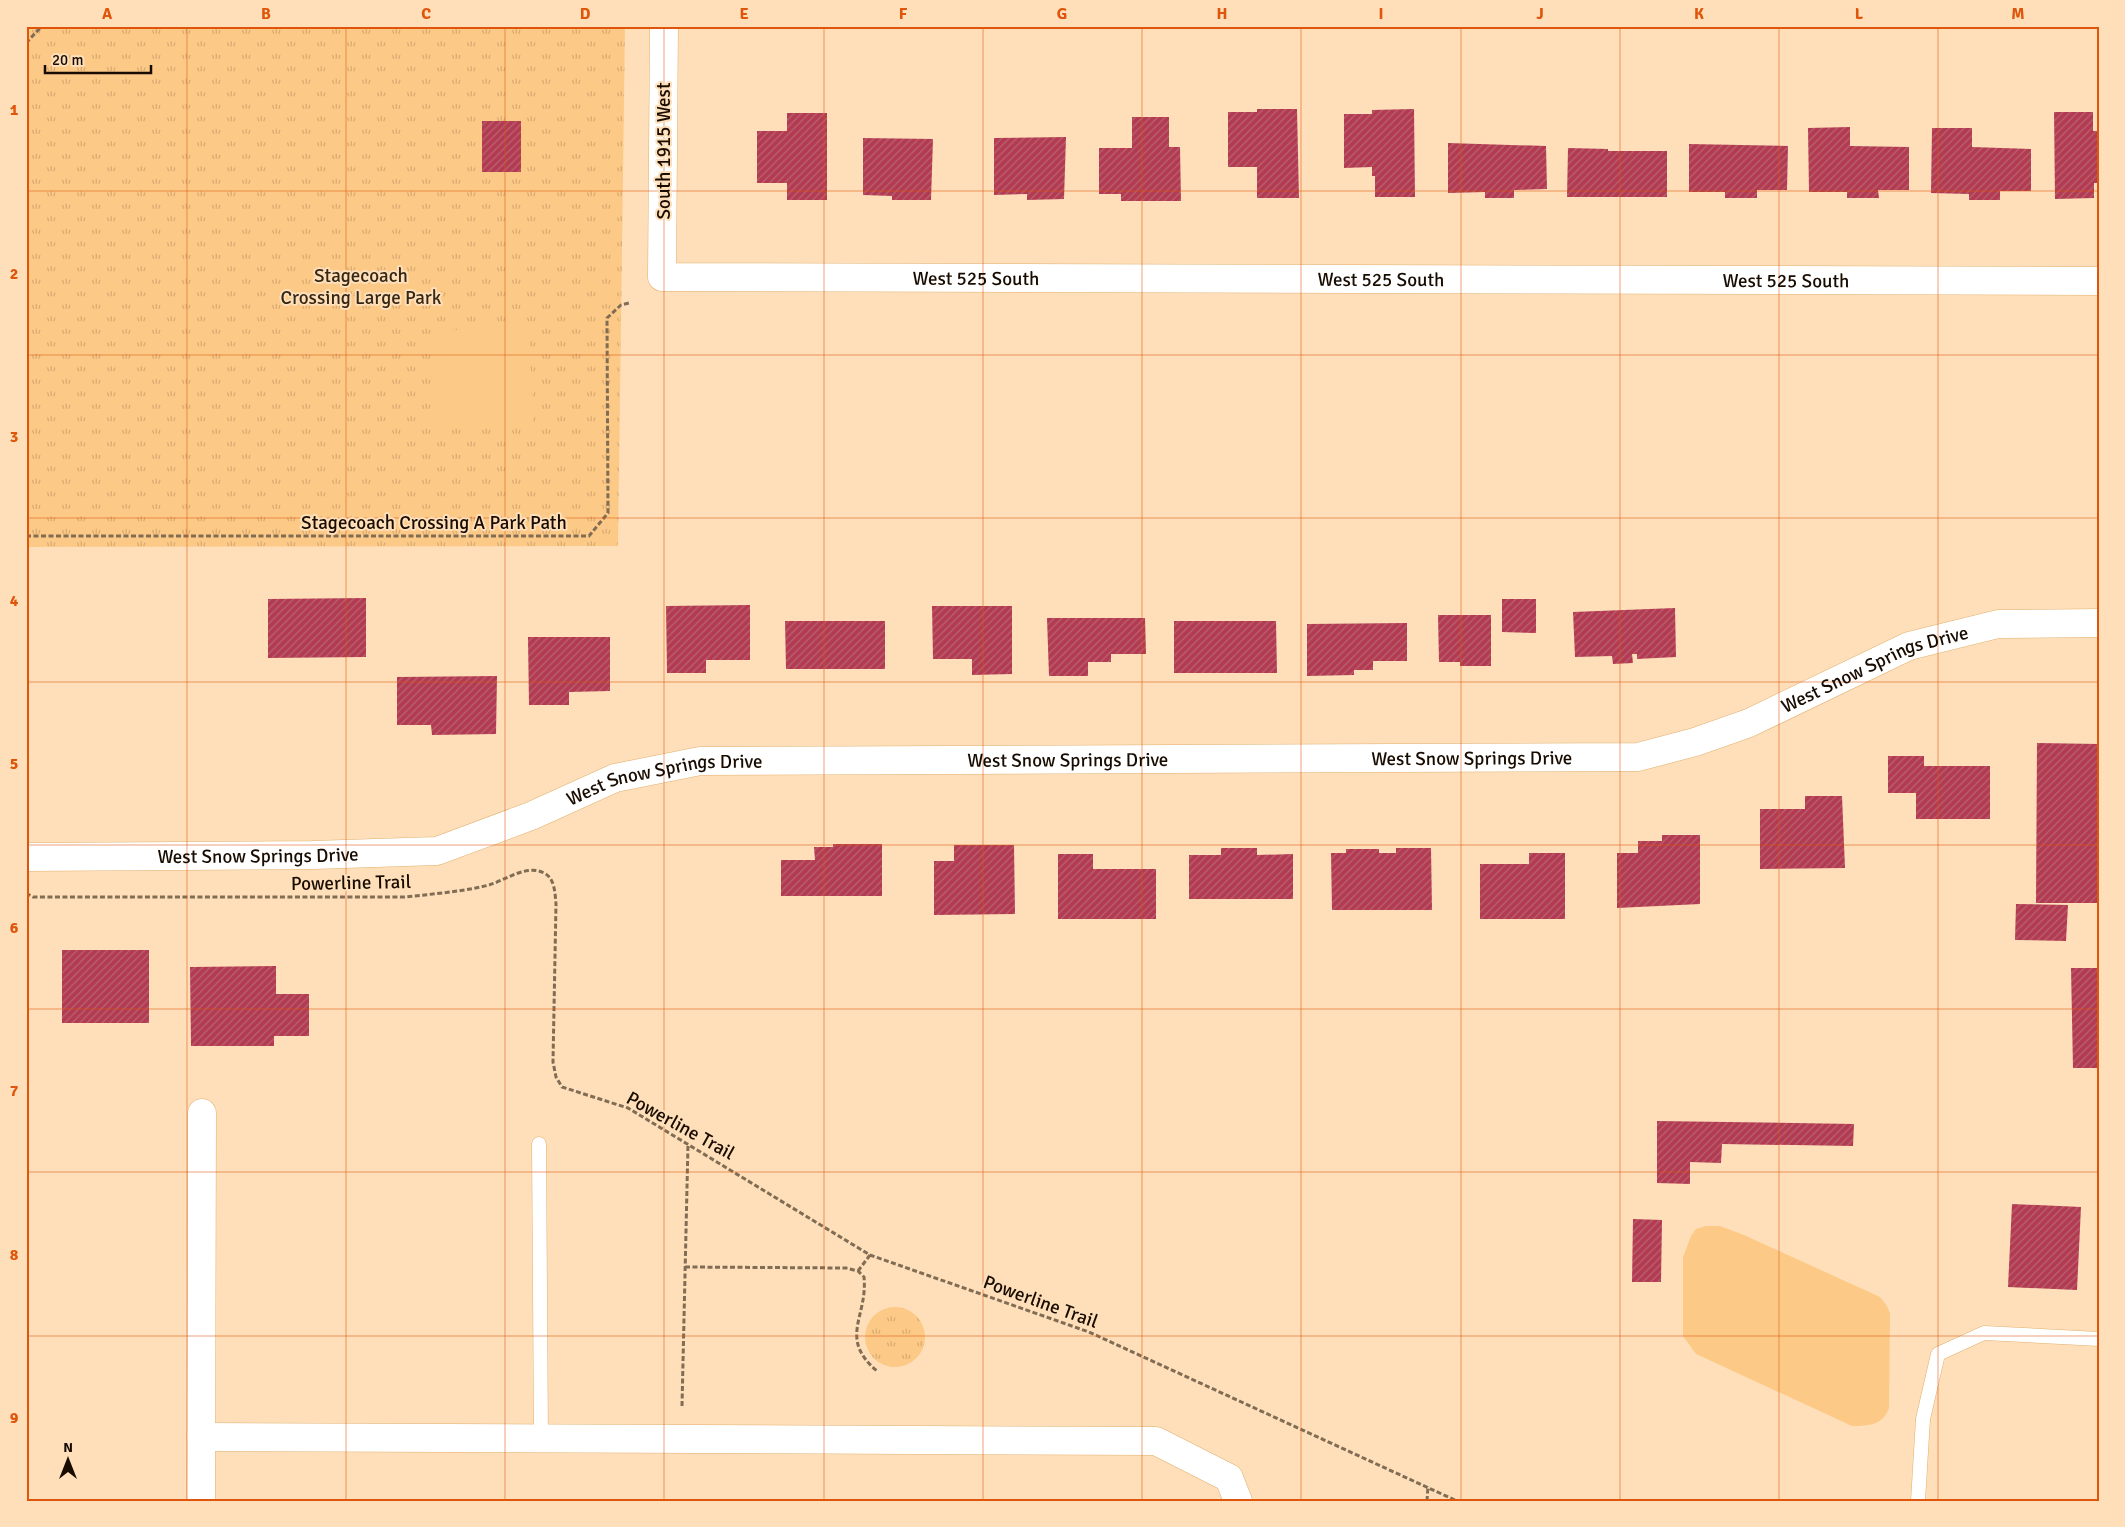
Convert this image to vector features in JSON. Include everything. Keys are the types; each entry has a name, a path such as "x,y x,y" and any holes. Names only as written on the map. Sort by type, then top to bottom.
{"street":[{"name":"South 1915 West","path":"662,277 664,26"},
{"name":"West 525 South","path":"662,277 2099,281"},
{"name":"West Snow Springs Drive","path":"26,857 313,855 437,851 530,816 615,778 700,761 1638,757 1695,742 1750,723 1909,646 1998,624 2099,623"},
{"path":"201,1501 202,1113"},
{"path":"201,1437 1156,1441 1229,1478 1238,1501"}],"lane":[{"path":"539,1144 541,1439"},
{"path":"1918,1501 1923,1419 1938,1354 1984,1333 2099,1339"}],"path":[{"path":"26,43 42,26"},
{"name":"Stagecoach Crossing A Park Path","path":"26,536 589,536 608,513 607,318 621,305 629,303"},
{"name":"Powerline Trail","path":"26,894 33,897 404,897 450,892 490,884 521,872 533,870 545,873 551,880 556,904 553,1062 556,1077 562,1087 628,1108 870,1255 1089,1332 1428,1486 1457,1501"},
{"path":"682,1406 688,1144"},
{"path":"858,1271 870,1255"},
{"path":"685,1267 846,1268 858,1271 864,1277 866,1292 855,1339 865,1361 876,1371"},
{"path":"1427,1501 1428,1486"}],"green space":[{"name":"Stagecoach Crossing Large Park","path":"26,26 625,26 618,546 26,547"},
{"path":"529,327 533,423 437,427 434,331"},
{"path":"1706,1226 1720,1226 1744,1235 1880,1297 1890,1314 1889,1408 1883,1418 1870,1425 1852,1426 1696,1354 1683,1336 1683,1257 1691,1236 1696,1229"},
{"path":"895,1307 912,1312 920,1320 925,1337 920,1354 912,1362 895,1367 878,1362 870,1354 865,1337 870,1320 878,1312"}],"building":[{"path":"1257,109 1297,109 1299,198 1257,198 1257,167 1228,167 1228,112 1257,112"},
{"path":"1414,109 1415,197 1375,197 1375,176 1372,176 1372,167 1344,168 1344,114 1372,114 1372,110"},
{"path":"2054,112 2093,112 2093,131 2099,131 2099,183 2094,183 2094,198 2055,199"},
{"path":"787,113 827,113 827,200 787,200 787,183 757,183 757,131 787,131"},
{"path":"1132,117 1169,117 1169,147 1180,147 1181,201 1121,201 1121,194 1099,194 1099,148 1132,148"},
{"path":"482,121 521,121 521,172 482,172"},
{"path":"1850,127 1850,146 1909,147 1909,190 1878,190 1879,198 1847,198 1847,192 1809,192 1808,128"},
{"path":"1932,128 1972,128 1972,147 2031,149 2031,191 2000,191 2000,200 1969,200 1969,194 1931,193"},
{"path":"1066,137 1064,199 1027,200 1027,194 994,195 994,138"},
{"path":"863,138 933,139 931,200 892,200 892,196 863,195"},
{"path":"1448,143 1546,146 1547,189 1514,190 1514,198 1485,198 1485,192 1448,193"},
{"path":"1689,144 1788,146 1787,190 1757,190 1757,198 1725,198 1725,192 1689,192"},
{"path":"1568,148 1608,149 1608,151 1667,151 1667,197 1567,197"},
{"path":"366,598 366,657 268,658 268,599"},
{"path":"1502,599 1536,599 1536,633 1502,632"},
{"path":"750,605 750,660 706,660 706,673 667,673 666,606"},
{"path":"932,606 1012,606 1012,674 972,675 972,659 933,659"},
{"path":"1675,608 1676,657 1637,659 1637,654 1632,654 1633,663 1613,664 1612,656 1575,657 1573,612"},
{"path":"1438,615 1491,615 1491,666 1460,666 1460,662 1439,662"},
{"path":"1047,618 1145,618 1146,654 1111,654 1111,662 1088,662 1088,676 1049,676"},
{"path":"785,621 885,621 885,669 786,669"},
{"path":"1174,621 1276,621 1277,673 1174,673"},
{"path":"1407,623 1407,661 1373,661 1373,670 1354,670 1354,675 1307,676 1307,624"},
{"path":"528,637 610,637 610,691 569,692 569,705 529,705"},
{"path":"497,676 496,734 432,735 431,725 397,725 397,677"},
{"path":"2037,743 2099,744 2099,903 2036,903"},
{"path":"1888,756 1924,756 1924,766 1990,766 1990,819 1916,819 1916,793 1888,793"},
{"path":"1805,796 1842,796 1845,868 1760,869 1760,809 1805,809"},
{"path":"1662,835 1700,835 1700,904 1617,908 1617,853 1638,853 1638,841 1662,841"},
{"path":"833,844 882,844 882,896 781,896 781,860 815,860 814,847 833,847"},
{"path":"954,845 1014,845 1015,914 934,915 934,861 954,861"},
{"path":"1221,848 1257,848 1257,855 1293,854 1293,899 1189,899 1189,855 1221,855"},
{"path":"1396,848 1431,848 1432,910 1332,910 1331,853 1346,853 1346,849 1379,849 1379,853 1396,853"},
{"path":"1529,853 1565,853 1565,919 1480,919 1480,864 1529,864"},
{"path":"1058,854 1093,854 1093,869 1156,869 1156,919 1058,919"},
{"path":"2016,904 2068,905 2066,941 2015,940"},
{"path":"62,950 149,950 149,1023 62,1023"},
{"path":"276,966 276,994 309,994 309,1036 274,1036 274,1046 191,1046 190,967"},
{"path":"2071,968 2099,968 2099,1068 2073,1068"},
{"path":"1657,1121 1854,1124 1853,1146 1722,1144 1721,1163 1690,1162 1690,1184 1657,1183"},
{"path":"2012,1204 2081,1207 2077,1290 2008,1287"},
{"path":"1633,1219 1662,1220 1661,1282 1632,1282"}]}
